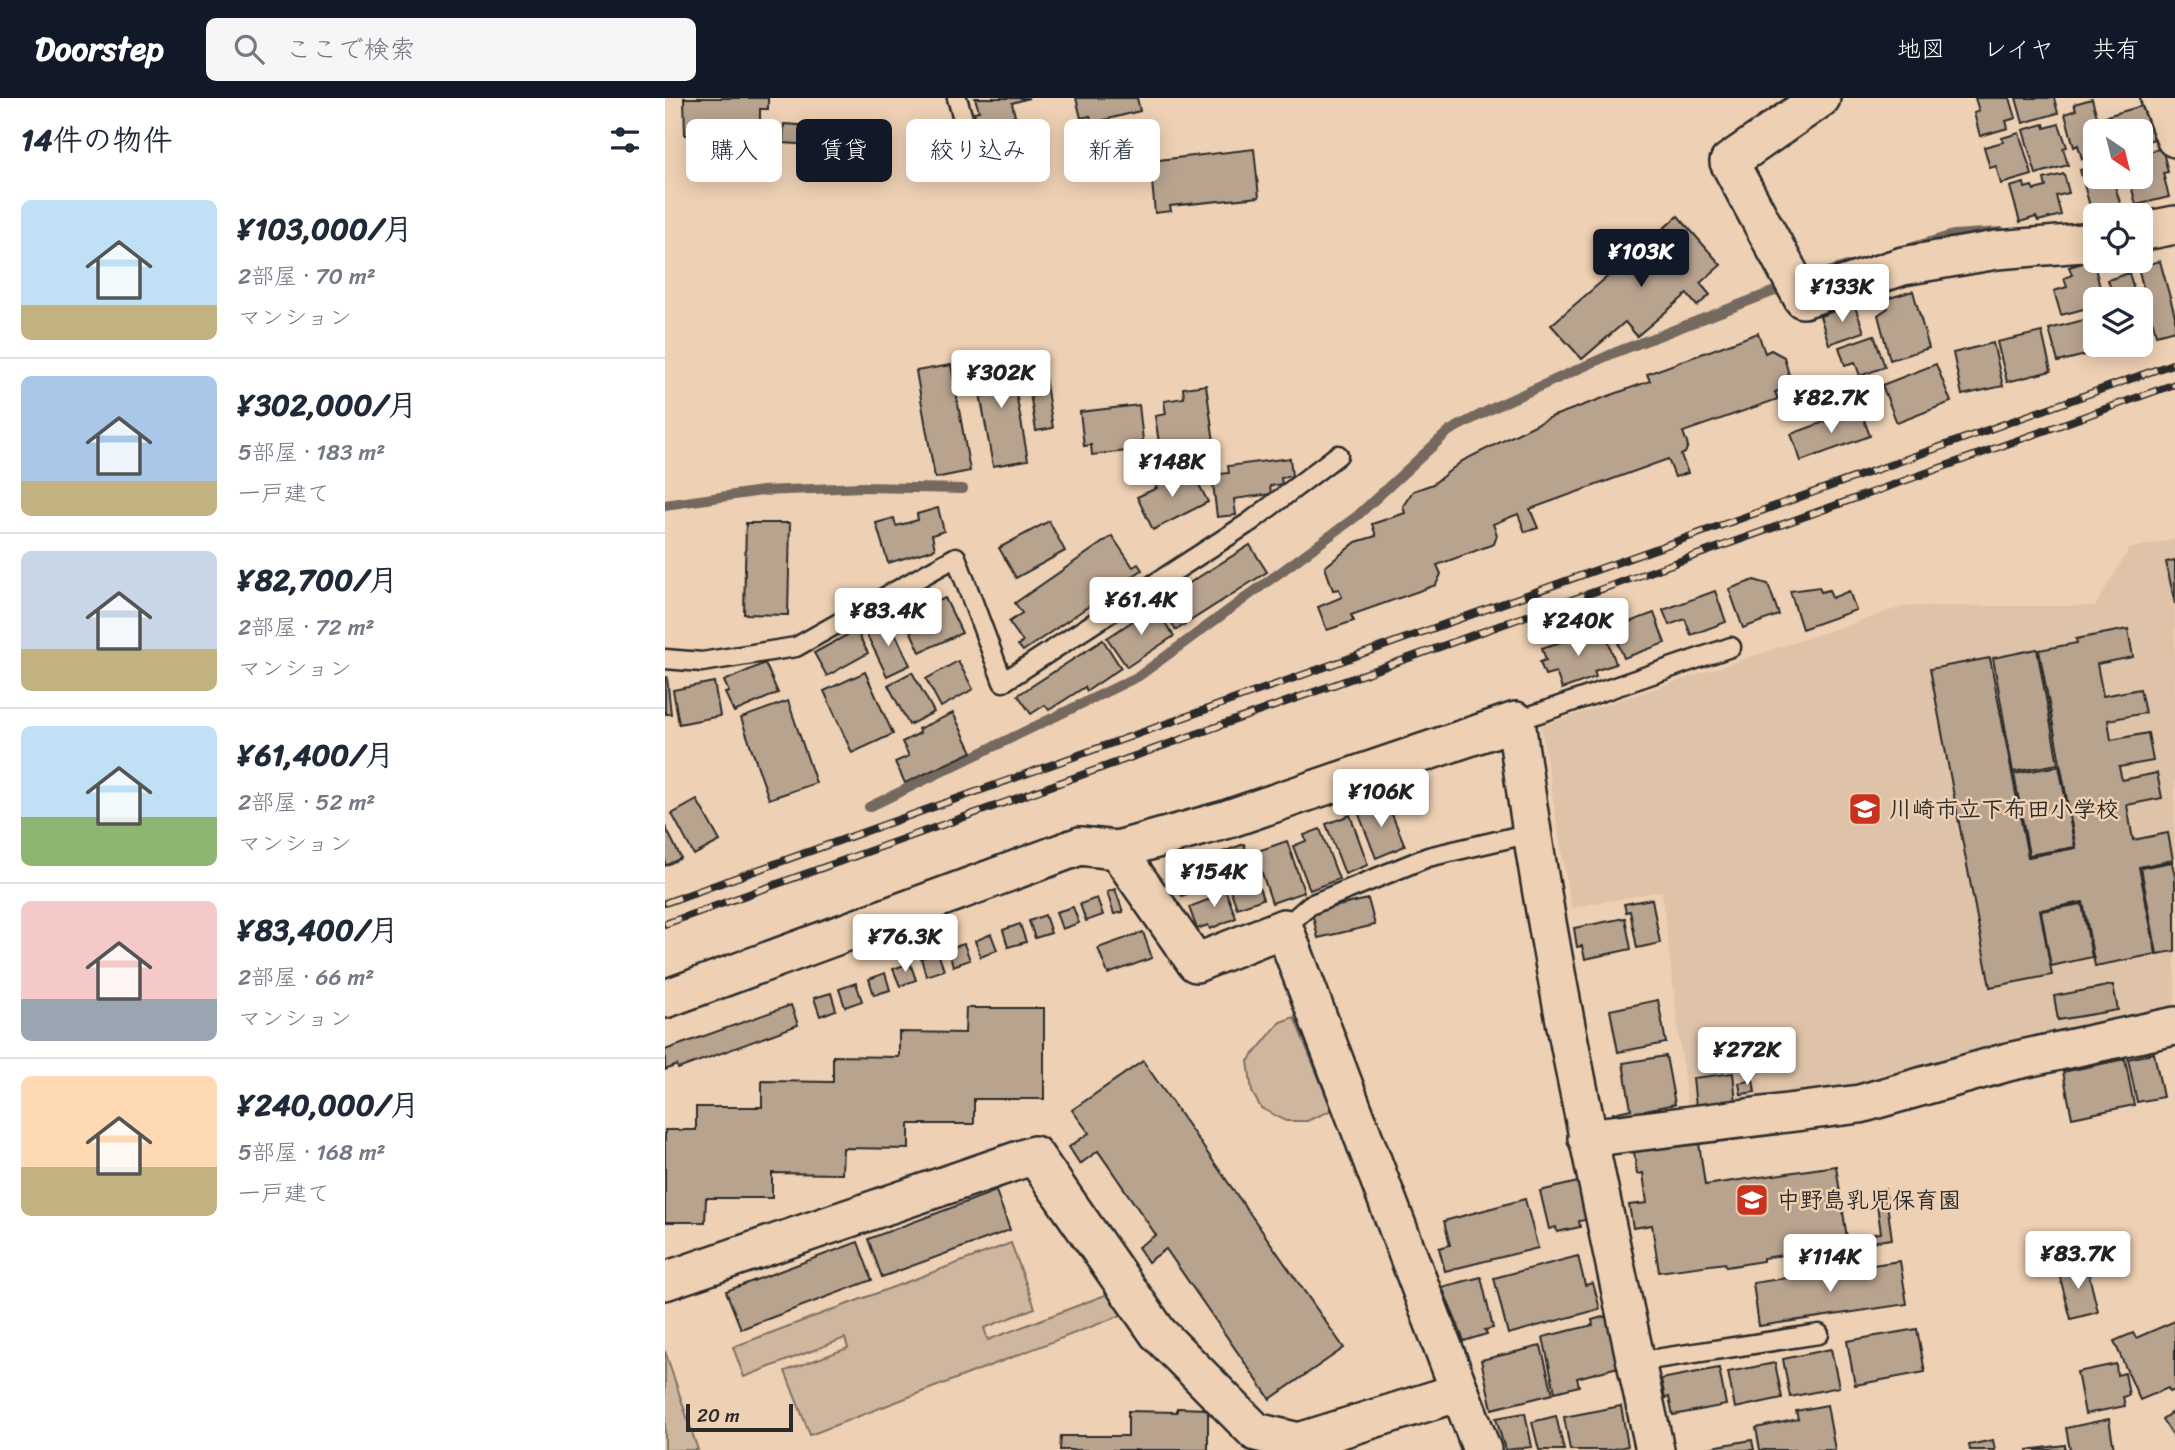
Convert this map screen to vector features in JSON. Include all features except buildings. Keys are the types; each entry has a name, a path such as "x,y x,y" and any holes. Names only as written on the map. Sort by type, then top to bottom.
{"street":[{"path":"1821,98 1729,162 1803,299 1903,266 1997,250 2083,243"},
{"path":"2160,98 2175,138"},
{"path":"2153,229 2175,225"},
{"path":"665,999 1080,846 1117,849 1225,820 1516,721 1531,833 1587,1138 1655,1450"},
{"path":"1117,849 1196,963 1283,928 1482,1450"},
{"path":"1587,1138 1860,1104 2008,1062 2175,1026"},
{"path":"665,1281 1034,1154 1158,1333 1256,1432 1299,1442 1460,1392"}],"lane":[{"path":"957,98 963,119"},
{"path":"665,659 702,662 796,647 956,557 1003,682 1250,522 1338,456"},
{"path":"1516,721 1731,647"},
{"path":"1283,928 1310,905 1428,857 1531,833"},
{"path":"1636,1362 1819,1334"}],"shaded area":[{"name":"川崎市立下布田小学校","path":"2175,539 2175,1012 1862,1089 1688,1112 1662,891 1571,908 1541,726 1905,606 2095,606 2129,549"},
{"path":"1294,1017 1332,1110 1307,1121 1286,1121 1261,1108 1252,1092 1248,1061 1280,1022"},
{"path":"1011,1243 1035,1308 984,1328 988,1340 1126,1287 1140,1308 810,1435 785,1371 848,1348 845,1338 744,1377 733,1347"},
{"path":"665,1351 698,1450 665,1450"}],"waterway":[{"path":"1910,248 1953,235 2001,232"},
{"path":"1806,279 1847,266"},
{"path":"869,807 1139,676 1357,516 1449,431 1501,404 1614,353 1788,286"},
{"path":"665,505 762,491 862,487 963,489"}],"railway":[{"path":"665,903 2175,363"},
{"path":"665,924 2175,384"}],"place":[{"name":"川崎市立下布田小学校","path":"1865,809"},
{"name":"中野島乳児保育園","path":"1752,1200"}]}
